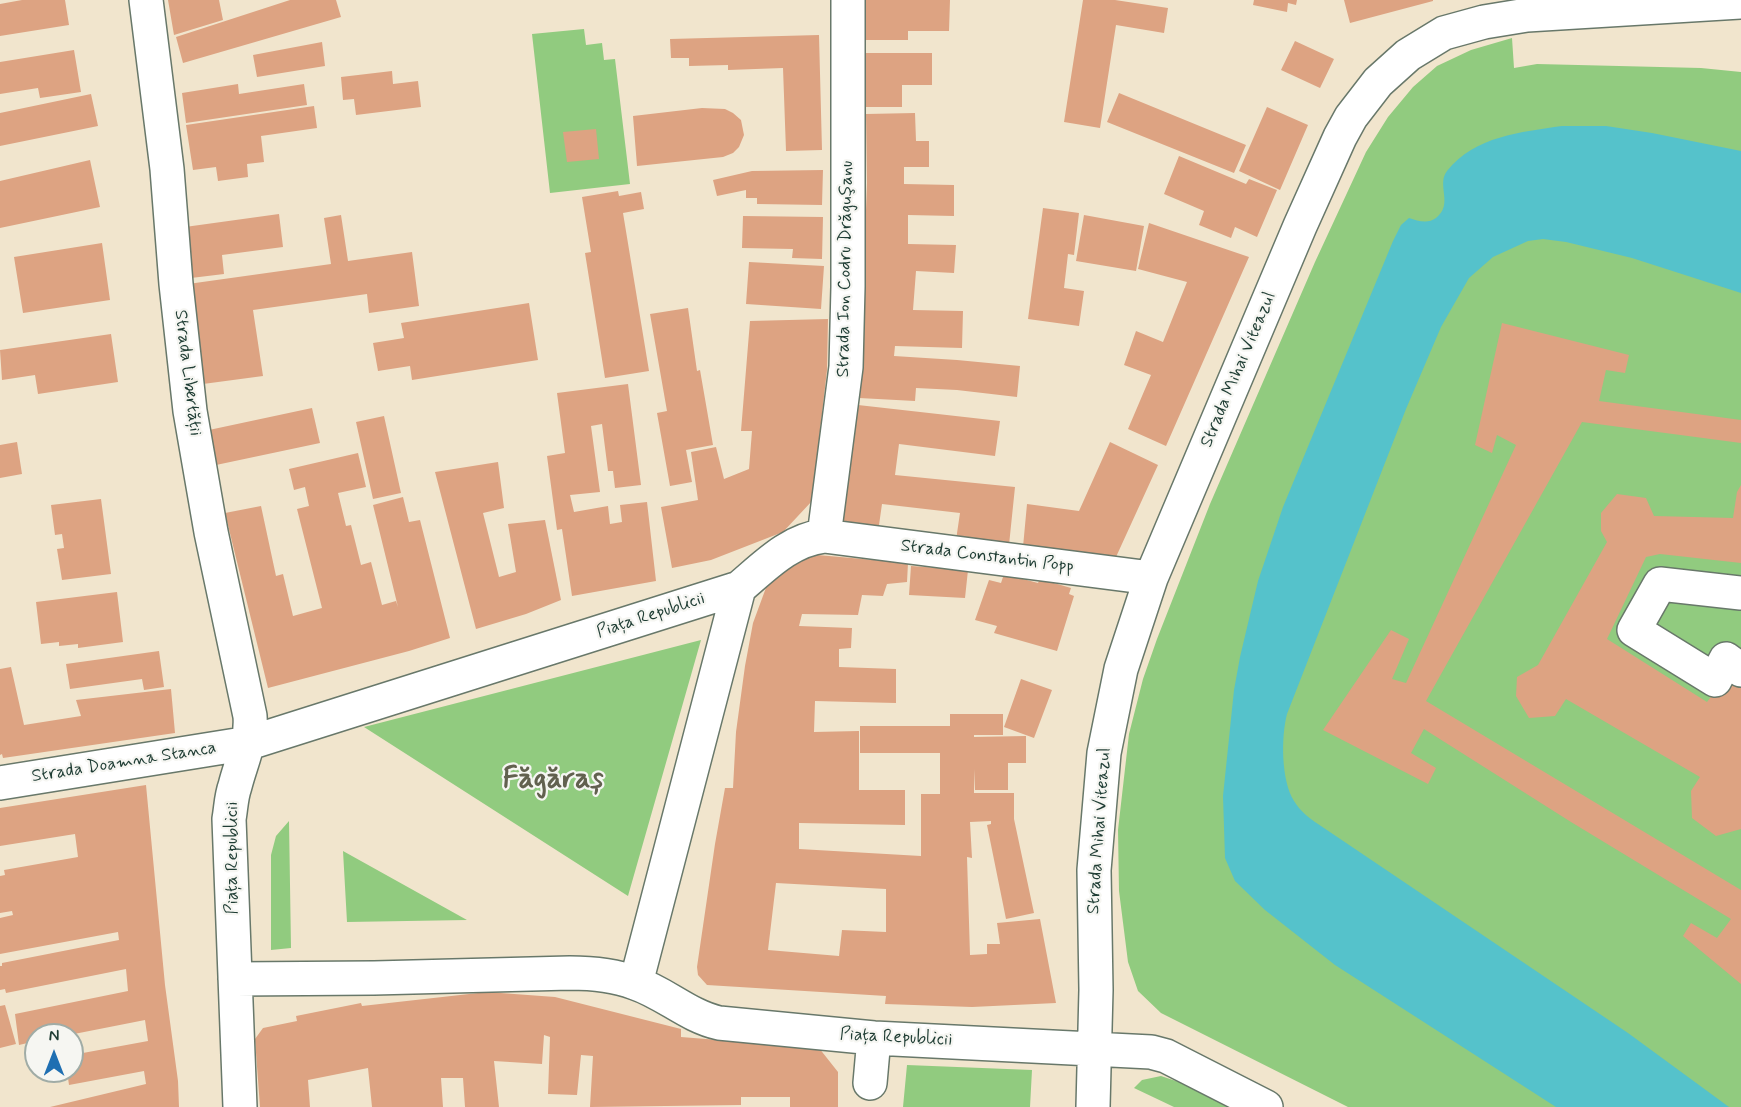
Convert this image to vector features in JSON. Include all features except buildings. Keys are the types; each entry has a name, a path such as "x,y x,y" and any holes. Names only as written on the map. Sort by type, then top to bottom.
{"street":[{"name":"Strada Libertății","path":"146,0 166,157 184,366 211,532 248,705 251,729 249,743"},
{"name":"Strada Ion Codru Drăguşanu","path":"824,536 846,367 848,0"},
{"name":"Strada Mihai Viteazul","path":"1092,1107 1095,1048 1094,870 1104,753 1121,669 1151,578 1326,166 1351,117 1378,82 1408,55 1444,33 1484,22 1527,15 1741,2"},
{"name":"Piața Republicii","path":"824,536 812,538 788,548 739,588 249,743 234,787 230,819 235,979 597,974 636,983 704,1020 719,1023 873,1038 1151,1052 1166,1056 1266,1107"},
{"name":"Strada Constantin Popp","path":"824,536 1151,578"},
{"path":"1741,593 1660,584 1634,630 1715,680 1726,659 1741,670"},
{"name":"Piața Republicii","path":"636,983 739,588"},
{"name":"Strada Doamna Stanca","path":"0,783 249,743"},
{"path":"235,979 240,1107"},
{"path":"870,1083 873,1038"}],"green space":[{"path":"584,29 586,45 602,43 604,60 615,59 630,184 550,193 532,34"},
{"path":"1512,38 1514,68 1537,64 1701,68 1741,72 1741,1107 1348,1107 1161,1013 1138,991 1128,962 1119,891 1118,830 1129,734 1143,679 1157,639 1210,504 1315,262 1366,152 1388,117 1413,87 1437,66 1471,50"},
{"path":"701,640 628,896 364,727"},
{"path":"289,821 291,948 271,950 271,855 276,836"},
{"path":"343,851 467,920 347,922"},
{"path":"907,1065 1032,1070 1030,1107 903,1107"},
{"path":"1161,1076 1182,1083 1227,1107 1174,1107 1134,1088 1142,1080"}],"water":[{"path":"1562,126 1606,126 1741,151 1741,293 1632,258 1566,242 1543,239 1528,241 1493,257 1469,278 1441,327 1406,409 1287,714 1283,746 1284,770 1294,801 1311,819 1628,1033 1729,1107 1556,1107 1335,965 1265,910 1235,881 1225,858 1223,796 1234,690 1258,581 1283,507 1393,241 1401,225 1409,218 1430,221 1441,213 1444,207 1444,176 1458,159 1471,150 1515,134"}],"district":[{"name":"Făgăraș","path":"553,781"}]}
